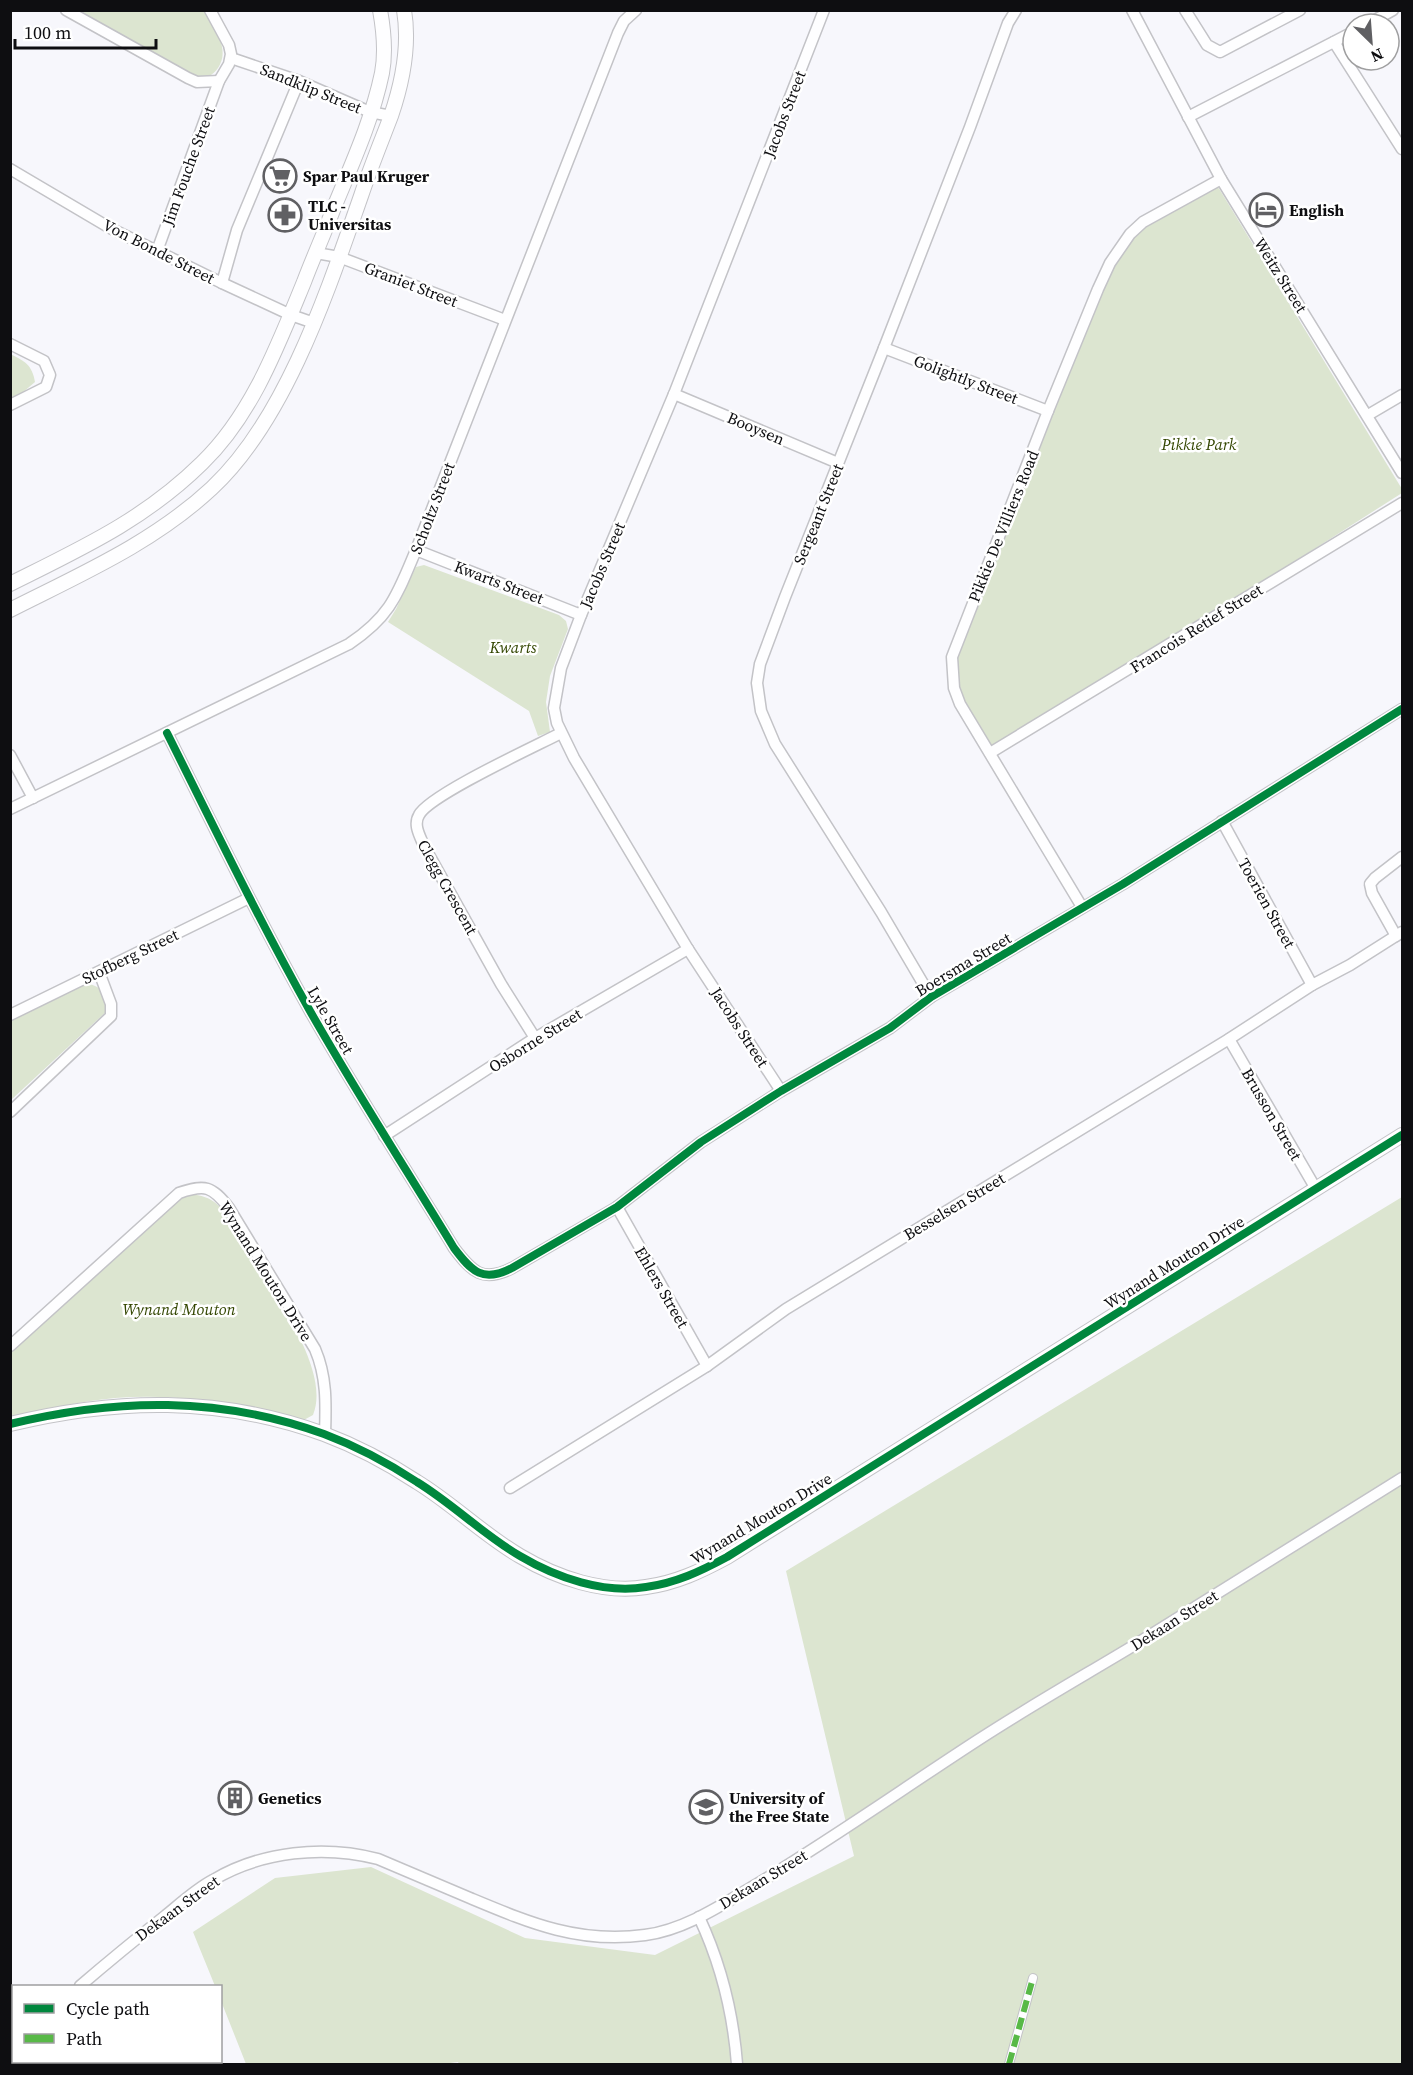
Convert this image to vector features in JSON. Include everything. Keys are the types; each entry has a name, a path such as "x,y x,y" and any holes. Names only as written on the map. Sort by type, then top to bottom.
{"street":[{"name":"Jim Fouche Street","path":"66,10 188,78 197,82 219,81"},
{"path":"210,10 229,45 231,58"},
{"path":"10,584 100,539 144,512 210,454 238,418 259,382 291,315 356,155 382,73 385,35 380,10"},
{"path":"10,610 109,561 149,537 212,488 252,440 288,380 314,323 391,116 400,89 405,62 408,35 404,10"},
{"name":"Scholtz Street","path":"10,809 334,652 370,630 389,609 416,550 621,16 636,10"},
{"name":"Jacobs Street","path":"781,1090 688,949 561,733 554,708 561,668 581,615 674,394 824,10"},
{"name":"Sergeant Street","path":"931,997 881,912 783,758 765,722 758,698 757,683 760,664 1008,23 1016,10"},
{"name":"Weitz Street","path":"1132,10 1221,179 1402,473"},
{"path":"1185,10 1207,45 1214,51 1220,52 1300,10"},
{"path":"1188,117 1341,38"},
{"path":"1334,42 1402,149"},
{"name":"Jim Fouche Street","path":"157,251 219,81 231,58"},
{"name":"Sandklip Street","path":"231,58 299,81 370,112 391,116"},
{"path":"222,283 237,230 299,81"},
{"name":"Von Bonde Street","path":"10,169 110,228 222,283 291,315 314,323"},
{"name":"Pikkie De Villiers Road","path":"1082,908 960,704 954,688 952,657 1048,411 1110,264 1121,247 1143,222 1221,179"},
{"name":"Graniet Street","path":"316,253 339,257 505,320"},
{"path":"10,344 44,361 50,375 46,387 10,405"},
{"name":"Golightly Street","path":"884,348 1048,411"},
{"name":"Booysen","path":"674,394 838,463"},
{"path":"1368,416 1402,395"},
{"path":"179,483 196,501"},
{"name":"Francois Retief Street","path":"990,753 1402,503"},
{"name":"Kwarts Street","path":"416,550 581,615"},
{"name":"Boersma Street","path":"512,1268 617,1207 701,1142 781,1090 890,1028 931,997 1082,908 1402,710"},
{"name":"Lyle Street","path":"167,733 249,898 311,1012 384,1136 454,1248 475,1272 488,1275 500,1274 512,1268"},
{"name":"Clegg Crescent","path":"535,1038 501,984 424,846 417,829 418,816 427,805 475,777 561,733"},
{"path":"10,755 33,798"},
{"name":"Toerien Street","path":"1222,821 1312,985"},
{"path":"1399,934 1372,893 1370,884 1402,857"},
{"name":"Stofberg Street","path":"10,1015 249,898"},
{"name":"Besselsen Street","path":"510,1488 707,1366 786,1309 1229,1039 1312,985 1350,965 1399,934"},
{"name":"Osborne Street","path":"384,1136 535,1038 688,949"},
{"path":"10,1112 111,1016 111,1004 99,972"},
{"name":"Brusson Street","path":"1229,1039 1316,1189"},
{"name":"Wynand Mouton Drive","path":"10,1424 92,1408 137,1404 205,1407 252,1414 288,1423 359,1449 418,1482 519,1556 545,1569 592,1585 644,1588 672,1582 727,1557 1402,1135"},
{"name":"Wynand Mouton Drive","path":"10,1346 179,1193 193,1188 211,1189 229,1208 315,1349 324,1373 325,1435"},
{"name":"Ehlers Street","path":"617,1207 707,1366"},
{"name":"Dekaan Street","path":"81,1985 129,1944 213,1879 257,1861 295,1853 338,1852 378,1859 526,1922 556,1931 586,1936 625,1937 648,1935 670,1929 699,1917 778,1872 919,1781 979,1739 1402,1478"},
{"path":"699,1917 717,1959 726,1988 736,2064"},
{"path":"1009,2064 1033,1978"}],"green space":[{"path":"72,11 204,11 220,39 222,61 210,76 192,78"},
{"name":"Pikkie Park","path":"1215,182 1402,489 1402,493 1140,660 990,751 959,709 951,664 1111,264 1141,225"},
{"path":"10,354 27,364 35,382 11,399"},
{"name":"Kwarts","path":"424,565 559,615 566,621 568,629 550,676 546,702 550,732 538,736 529,711 388,622 416,567"},
{"path":"77,982 100,989 108,1010 11,1100 11,1016"},
{"name":"Wynand Mouton","path":"186,1194 206,1197 222,1209 303,1345 316,1388 316,1406 313,1415 302,1421 210,1401 139,1397 89,1401 11,1417 11,1344 171,1198"},
{"name":"University of the Free State","path":"1402,1197 1402,2064 459,2064 458,2062 443,2064 246,2064 222,2004 222,1985 215,1985 193,1932 275,1878 371,1867 525,1938 655,1955 854,1856 786,1571"}],"marked path":[{"path":"1009,2064 1033,1978"}],"cycle path":[{"path":"167,733 273,942 345,1071 454,1248 473,1269 479,1273 493,1275 512,1268 617,1207 701,1142 781,1091 890,1028 931,997 1123,884 1402,709"},
{"path":"10,1424 89,1409 168,1405 207,1407 285,1422 324,1434 360,1449 430,1491 507,1548 549,1571 581,1582 614,1588 630,1589 668,1583 727,1557 1402,1135"}],"place":[{"name":"Spar Paul Kruger","path":"280,176"},
{"name":"English","path":"1266,210"},
{"name":"TLC - Universitas","path":"285,215"},
{"name":"Genetics","path":"235,1798"},
{"name":"University of the Free State","path":"706,1807"}]}
